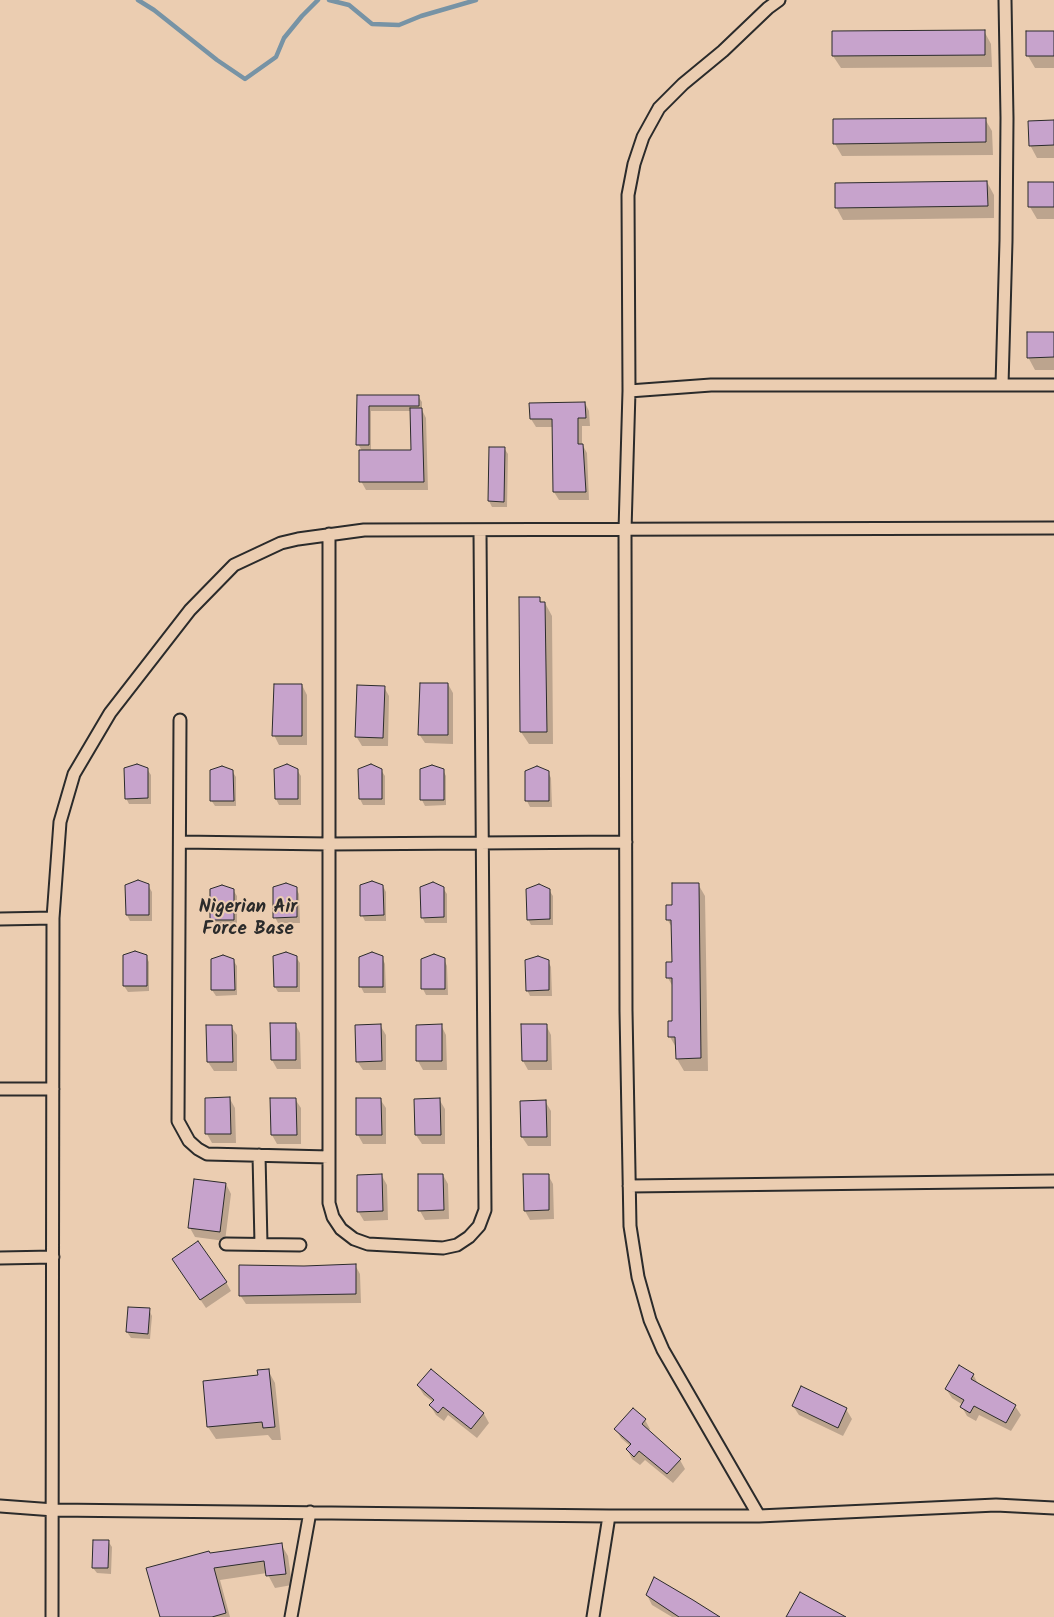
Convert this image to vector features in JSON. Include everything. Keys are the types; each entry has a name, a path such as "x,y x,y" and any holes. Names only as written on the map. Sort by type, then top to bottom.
{"street":[{"path":"759,1516 663,1350 650,1320 638,1277 630,1226 626,1011 625,530 629,391 628,194 634,164 643,137 659,108 779,0"},
{"path":"1002,385 1006,165 1005,0"},
{"path":"629,391 712,385 1054,385"},
{"path":"52,1617 54,1510 53,918 60,822 74,774 110,713 190,610 234,565 280,543 364,530 1054,528"},
{"path":"329,534 329,1203 333,1217 341,1229 354,1239 368,1244 443,1248 457,1245 469,1237 479,1226 485,1210 480,530"},
{"path":"180,720 178,1121 189,1141 207,1154 329,1157"},
{"path":"180,842 329,844 626,842"},
{"path":"0,918 53,918"},
{"path":"0,1089 53,1089"},
{"path":"259,1155 261,1244"},
{"path":"629,1186 1054,1181"},
{"path":"226,1244 300,1245"},
{"path":"0,1258 53,1257"},
{"path":"0,1506 54,1510 610,1516 759,1516 996,1505 1054,1508"},
{"path":"291,1617 310,1512"},
{"path":"593,1617 610,1516"}],"building":[{"path":"985,30 985,55 832,56 832,31"},
{"path":"1026,31 1054,31 1054,56 1026,56"},
{"path":"986,118 986,142 833,144 833,119"},
{"path":"1054,120 1054,145 1029,146 1028,121"},
{"path":"987,181 988,206 835,208 835,183"},
{"path":"1028,182 1054,182 1054,207 1028,207"},
{"path":"1027,332 1054,332 1054,357 1027,358"},
{"path":"357,395 419,395 419,406 369,406 369,445 356,445"},
{"path":"585,402 586,418 578,418 578,444 583,444 586,492 553,492 552,419 530,419 529,403"},
{"path":"410,408 422,408 424,482 359,482 359,450 411,450"},
{"path":"489,447 505,447 504,502 488,501"},
{"path":"519,597 540,597 540,602 545,602 547,732 520,732"},
{"path":"420,683 448,683 448,735 418,735"},
{"path":"274,684 302,684 302,736 272,736"},
{"path":"357,685 385,686 383,738 355,737"},
{"path":"137,764 148,768 148,798 125,799 124,768"},
{"path":"287,764 298,769 298,799 275,799 274,769"},
{"path":"371,764 382,769 382,799 359,799 358,769"},
{"path":"432,765 444,769 444,800 420,800 420,769"},
{"path":"222,766 233,770 234,801 210,801 210,770"},
{"path":"537,766 549,771 549,801 525,801 525,771"},
{"path":"138,880 149,884 149,915 126,915 125,885"},
{"path":"372,881 383,885 384,915 360,916 360,885"},
{"path":"433,882 444,887 444,917 421,918 420,887"},
{"path":"286,883 297,887 297,917 273,918 273,887"},
{"path":"672,883 699,883 701,1058 676,1059 675,1037 668,1037 668,1021 672,1021 672,978 666,978 666,962 672,962 671,920 666,920 666,905 672,905"},
{"path":"539,884 550,889 550,919 527,920 526,889"},
{"path":"222,885 234,889 234,920 210,920 210,889"},
{"path":"135,951 147,955 147,986 123,986 123,955"},
{"path":"286,952 297,956 297,987 274,987 273,956"},
{"path":"372,952 383,956 383,987 359,987 359,957"},
{"path":"434,954 445,958 445,989 421,989 421,959"},
{"path":"223,955 234,959 235,990 211,990 211,959"},
{"path":"538,956 549,960 549,990 526,991 525,960"},
{"path":"270,1023 296,1023 296,1060 271,1060"},
{"path":"381,1024 382,1061 356,1062 355,1025"},
{"path":"442,1024 442,1061 416,1061 416,1025"},
{"path":"521,1024 547,1024 547,1061 522,1061"},
{"path":"206,1025 232,1025 233,1062 207,1062"},
{"path":"230,1097 231,1134 205,1134 205,1098"},
{"path":"270,1098 296,1098 297,1135 271,1135"},
{"path":"356,1098 381,1098 382,1135 356,1135"},
{"path":"440,1098 441,1135 415,1135 414,1099"},
{"path":"546,1100 547,1137 521,1137 520,1101"},
{"path":"382,1174 383,1211 357,1212 357,1175"},
{"path":"418,1174 443,1174 444,1210 418,1211"},
{"path":"523,1174 549,1174 549,1210 524,1211"},
{"path":"194,1179 226,1183 220,1232 188,1228"},
{"path":"198,1241 227,1282 200,1300 172,1259"},
{"path":"356,1264 356,1294 239,1296 239,1265 304,1266"},
{"path":"128,1307 150,1308 148,1334 126,1332"},
{"path":"959,1365 974,1374 971,1379 1016,1405 1006,1423 974,1406 970,1413 960,1407 964,1400 945,1389"},
{"path":"269,1369 275,1427 263,1428 262,1422 207,1427 203,1381 258,1375 257,1370"},
{"path":"431,1369 484,1413 471,1429 443,1407 438,1413 429,1405 434,1400 417,1385"},
{"path":"801,1386 847,1408 838,1428 792,1406"},
{"path":"633,1408 646,1419 642,1424 681,1459 667,1474 639,1451 634,1457 626,1449 631,1444 614,1429"},
{"path":"93,1540 109,1540 108,1568 92,1568"},
{"path":"282,1543 286,1574 266,1576 264,1561 214,1568 226,1613 212,1617 160,1617 146,1568 209,1551 210,1553"},
{"path":"654,1577 720,1617 679,1617 646,1595"},
{"path":"800,1592 846,1617 786,1617"}],"waterway":[{"path":"138,0 245,79 276,57 284,38 318,0"},
{"path":"329,0 349,5 372,24 399,25 421,16 476,0"}],"district":[{"name":"Nigerian Air Force Base","path":"248,920"}]}
